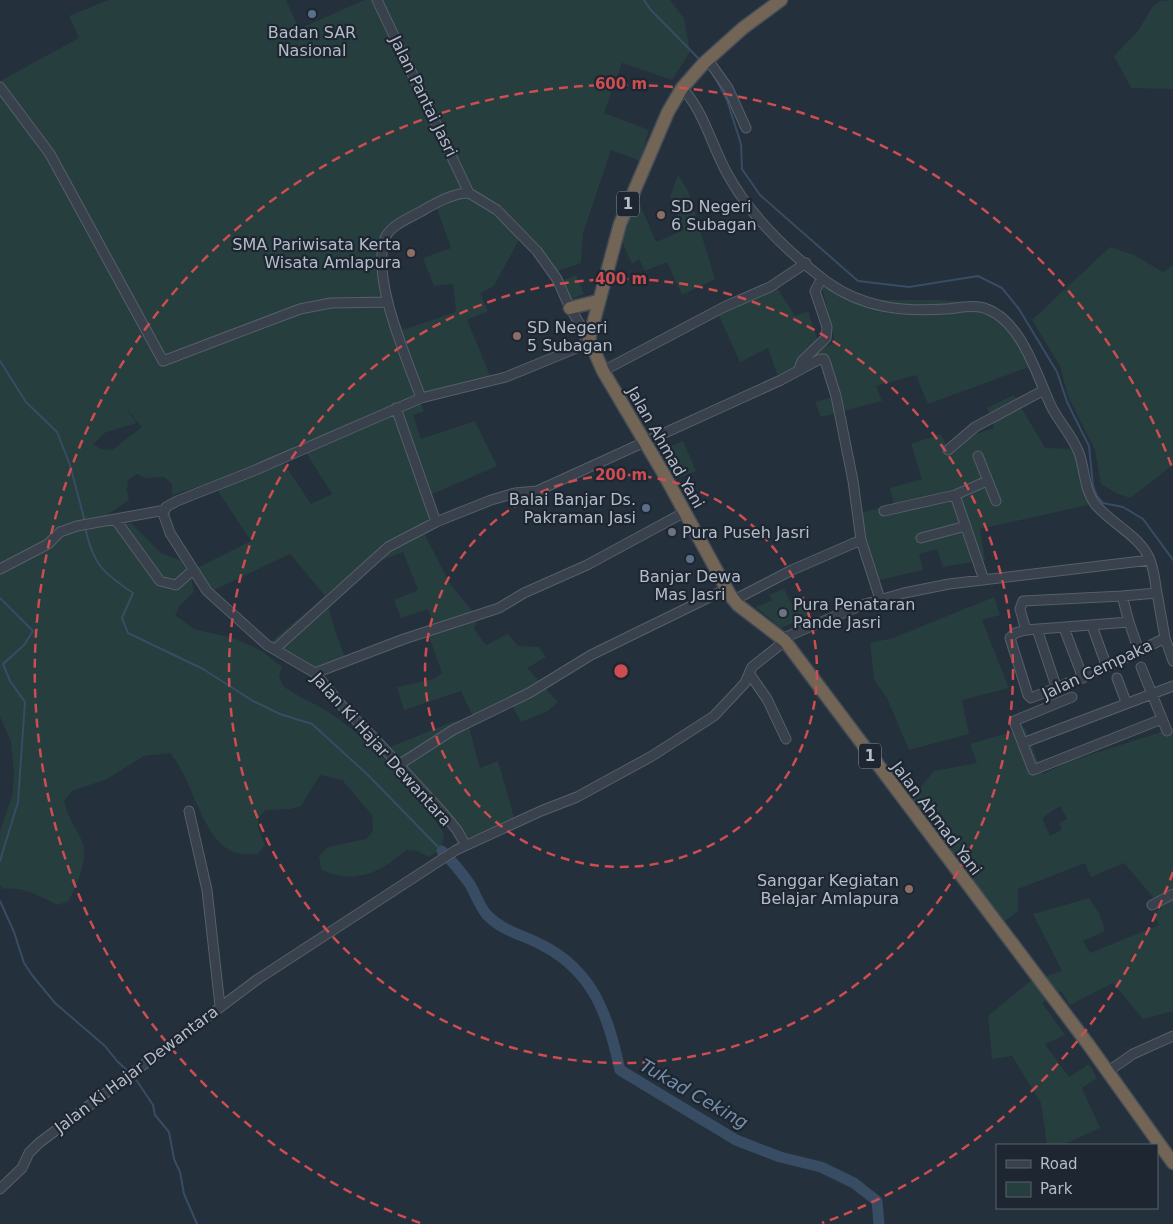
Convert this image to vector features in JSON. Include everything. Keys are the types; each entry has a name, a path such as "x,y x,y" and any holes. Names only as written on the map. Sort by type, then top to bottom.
{"highway":[{"name":"1","path":"589,339 620,224 652,146 686,83 743,28 780,0"},
{"path":"570,308 598,301"},
{"name":"Jalan Ahmad Yani","path":"589,339 603,370 646,443 726,590 734,600 783,640 1171,1156"}],"street":[{"name":"Jalan Pantai Jasri","path":"377,0 469,193"},
{"path":"707,61 728,88 746,128"},
{"path":"686,83 693,103 727,173 751,211 822,278 862,302 882,307 913,310 974,307 993,312 1008,324 1023,344 1044,390 1078,450 1091,498 1105,515 1145,551 1150,560 1165,638 1173,661"},
{"path":"0,87 50,154 163,361 300,308 331,303 388,302"},
{"path":"0,569 48,544 60,532 77,526 164,510 178,501 254,471 396,408 421,398 506,377 578,347 589,339 570,308 552,271 532,244 497,210 469,193 461,193 432,205 392,229 387,235 382,268 388,302 421,398"},
{"path":"603,370 724,307 770,287 806,263"},
{"path":"799,369 802,361 826,338 827,327 814,290 822,278"},
{"path":"275,649 388,547 436,522 508,494 537,491 646,443 781,380 820,359 824,359 836,396 853,481 861,540 880,600"},
{"path":"948,450 975,427 1044,390"},
{"path":"396,408 436,522"},
{"path":"978,456 996,501"},
{"path":"884,511 956,495 987,480"},
{"path":"956,495 984,580"},
{"name":"Jalan Ki Hajar Dewantara","path":"0,1189 18,1173 29,1153 39,1143 220,1006 334,927 465,844 447,819 315,673 275,649 213,598 200,583 167,528 164,510"},
{"path":"315,673 404,639 499,608 524,593 588,565 684,512"},
{"path":"115,519 160,581 176,585 193,570"},
{"path":"921,538 966,526"},
{"path":"734,600 792,570 861,540"},
{"path":"465,844 577,797 652,756 723,709 745,683 752,667 783,640 862,605 949,584 1150,560"},
{"path":"398,766 465,723 558,676 601,650 726,590"},
{"path":"1129,622 1026,630 1020,608 1023,601 1157,593"},
{"path":"1122,596 1139,651"},
{"path":"1092,626 1107,668"},
{"path":"1064,628 1084,678"},
{"path":"1037,629 1057,689"},
{"name":"Jalan Cempaka","path":"1026,630 1015,633 1010,638 1030,698 1107,668 1165,638"},
{"path":"1141,667 1167,731"},
{"path":"749,673 767,700 786,739"},
{"path":"1117,678 1126,702"},
{"path":"1023,743 1126,702 1173,686"},
{"path":"1072,697 1014,721 1033,770 1162,719"},
{"path":"189,811 207,890 220,1006"},
{"path":"1152,906 1173,894"},
{"path":"1107,1072 1133,1054 1173,1036"}],"green space":[{"path":"108,0 286,0 299,29 364,0 670,0 684,18 690,52 672,80 622,63 604,113 649,130 640,161 611,150 583,233 581,263 548,274 521,236 494,286 480,293 488,311 467,320 491,378 418,397 424,411 413,415 421,439 475,421 497,466 428,496 441,521 422,529 450,584 478,618 474,629 486,645 508,634 518,646 539,647 546,657 527,668 558,702 548,711 521,722 511,704 469,727 480,768 498,761 515,821 464,839 385,749 452,722 473,717 461,691 404,710 397,687 434,679 442,673 426,628 433,626 428,609 401,618 394,600 418,590 403,552 377,562 371,556 325,596 290,554 210,592 195,569 251,541 212,482 172,495 172,484 164,477 145,478 137,474 128,480 129,500 106,516 111,523 131,523 161,553 180,560 191,577 194,592 180,605 175,615 194,629 233,638 262,651 282,667 279,677 283,686 336,717 352,729 395,770 421,800 444,833 442,849 429,857 417,851 407,850 380,869 364,875 347,877 321,870 319,856 328,847 366,839 373,831 372,815 342,780 320,775 301,806 290,809 266,810 258,818 258,828 265,845 258,854 244,854 231,851 221,844 212,833 178,764 170,753 144,756 107,779 72,791 64,801 69,817 82,841 84,849 81,871 69,901 58,905 32,893 11,888 4,889 0,885 0,831 12,796 14,775 11,742 0,717 0,81 79,38 69,16","holes":["436,206 451,248 423,258 434,286 453,284 456,312 402,330 387,279 384,250 386,238 397,226","125,407 142,427 112,450 101,449 93,444 106,432 137,423","300,443 332,494 311,504 279,456"]},
{"path":"1173,0 1173,89 1131,88 1114,56 1138,31 1153,6 1160,1"},
{"path":"678,175 688,191 715,279 682,295 667,262 645,271 639,259 632,264 618,232 628,198 638,200 656,242 684,230 670,197"},
{"path":"1110,247 1134,255 1163,272 1173,265 1173,465 1130,498 1118,494 1101,484 1095,450 1068,396 1060,366 1032,320"},
{"path":"576,275 584,294 571,299 564,280"},
{"path":"776,286 795,316 808,311 820,348 835,343 822,287 842,288 870,300 940,300 984,304 995,312 1034,365 928,404 916,375 876,386 882,401 821,417 815,402 835,396 823,361 779,380 768,348 740,362 716,309 726,301"},
{"path":"1014,395 1045,448 1078,449 1087,487 1097,503 980,529 985,560 943,567 937,549 919,554 923,570 871,582 856,514 894,504 890,488 922,479 911,444 940,434 946,444 994,428 987,408"},
{"path":"683,441 696,471 674,480 659,451"},
{"path":"784,589 792,605 803,600 811,614 781,628 756,607 772,600 769,595"},
{"path":"325,596 336,634 347,662 316,673 302,659 271,642"},
{"path":"994,597 1000,615 982,620 1009,688 962,700 969,734 909,750 887,698 874,680 870,643 893,638"},
{"path":"1025,728 1043,774 1068,762 1173,728 1173,1011 1143,1019 1113,983 1070,1005 1061,991 1042,1003 1065,1035 1045,1044 1069,1077 1089,1064 1097,1078 1082,1088 1100,1128 1065,1144 1047,1144 1041,1103 1012,1056 992,1059 988,1016 1029,982 1062,971 1033,914 1089,898 1100,915 1105,931 1083,941 1090,953 1159,925 1153,913 1162,908 1124,863 1091,877 1085,863 1018,889 1018,911 1001,924 911,799 934,771 977,763 970,744","holes":["1060,806 1067,819 1059,823 1062,830 1050,836 1042,818"]}],"waterway":[{"path":"644,0 650,9 700,60"},
{"path":"713,74 727,100 741,144 742,169 760,195 858,281 909,287 978,276 1002,288 1019,309 1057,372 1067,402 1089,446 1093,486 1097,496 1103,503 1123,507 1143,519 1173,560"},
{"path":"0,361 26,402 57,432 70,465 85,522"},
{"path":"85,527 88,540 100,566 106,573 133,593 122,618 128,633 203,669 253,701 280,714 312,724 368,775 442,851"},
{"path":"0,598 33,631 24,645 3,664 10,681 25,702 18,802 0,861"},
{"name":"Tukad Ceking","path":"442,851 469,883 488,916 501,926 542,945 560,956 575,968 587,982 604,1014 620,1070 736,1140 780,1157 821,1167 854,1183 877,1201 879,1224"},
{"path":"0,901 14,932 24,963 32,975 55,1003 105,1046 129,1072"},
{"path":"133,1075 153,1105 155,1115 169,1132 184,1194 197,1224"}],"place":[{"name":"Badan SAR Nasional","path":"312,14"},
{"name":"SD Negeri 6 Subagan","path":"661,215"},
{"name":"SMA Pariwisata Kerta Wisata Amlapura","path":"411,253"},
{"name":"SD Negeri 5 Subagan","path":"517,336"},
{"name":"Balai Banjar Ds. Pakraman Jasi","path":"646,508"},
{"name":"Pura Puseh Jasri","path":"672,532"},
{"name":"Banjar Dewa Mas Jasri","path":"690,559"},
{"name":"Pura Penataran Pande Jasri","path":"783,613"},
{"name":"Sanggar Kegiatan Belajar Amlapura","path":"909,889"}]}
